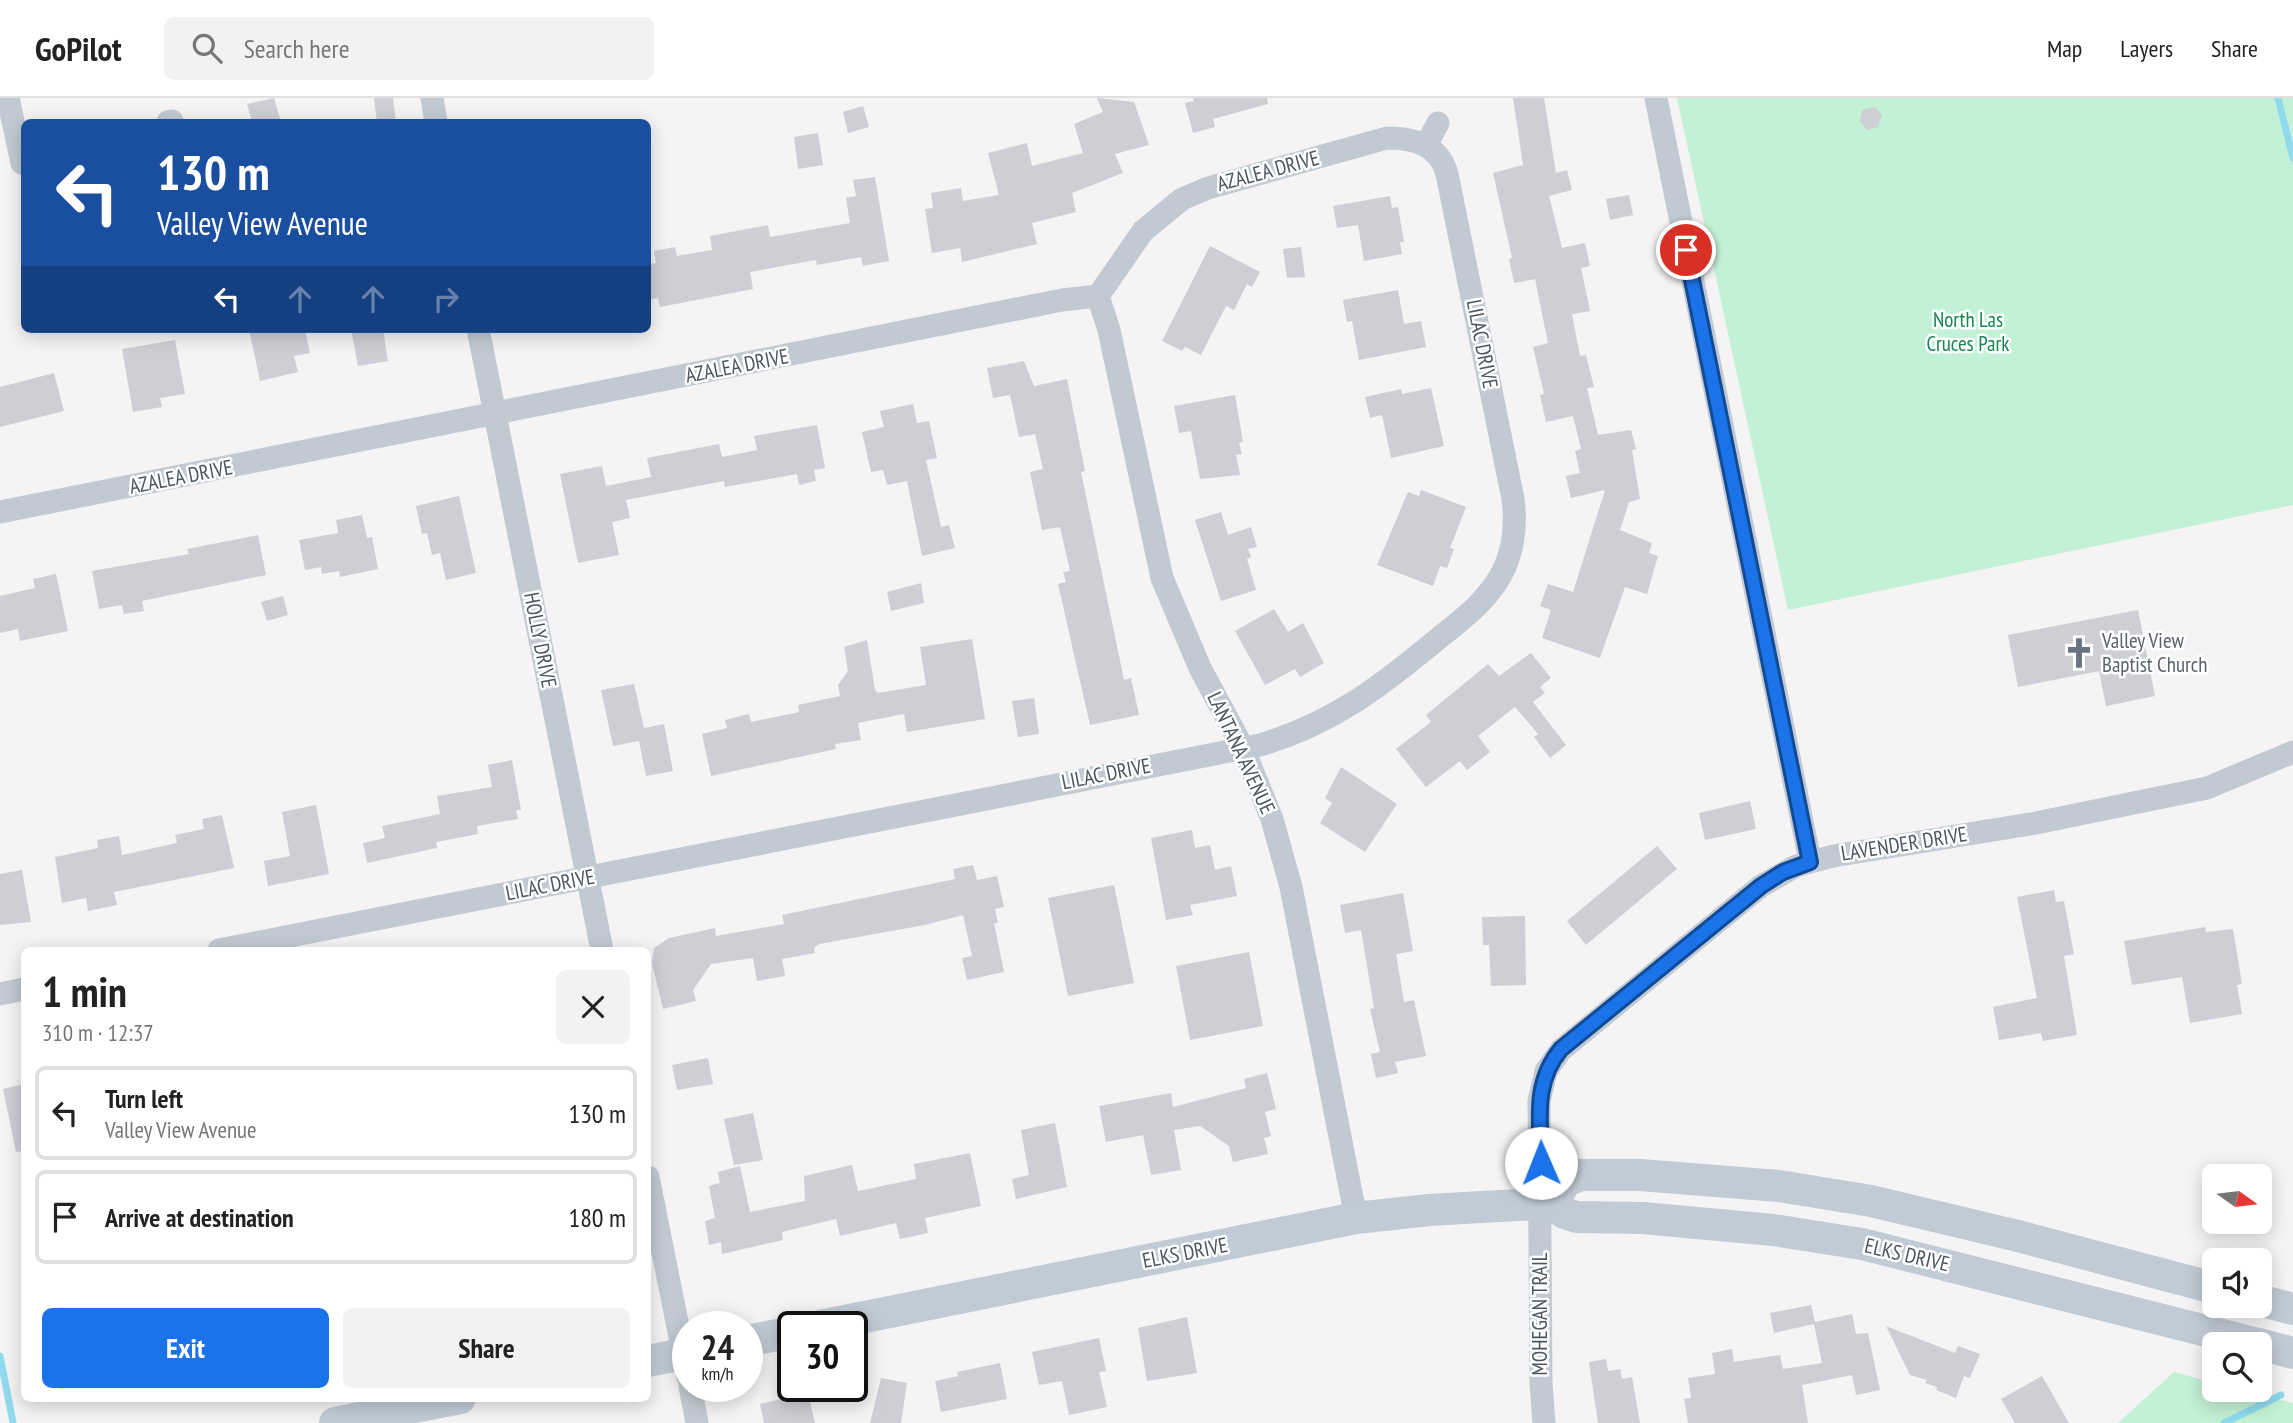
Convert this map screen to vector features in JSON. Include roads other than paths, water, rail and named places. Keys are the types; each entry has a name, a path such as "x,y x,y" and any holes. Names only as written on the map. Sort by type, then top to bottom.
{"main road":[{"path":"1546,1203 1565,1182 1580,1175 1640,1175 1779,1186 1871,1201 2018,1236 2202,1285"},
{"name":"ELKS DRIVE","path":"868,1316 1356,1218 1429,1210 1546,1203 1577,1217 1643,1218 1773,1230 1862,1244 2210,1332"},
{"path":"2272,1303 2293,1309"},
{"name":"ELKS DRIVE","path":"2272,1348 2293,1353"},
{"path":"651,1361 672,1361"},
{"path":"335,1423 440,1402"}],"street":[{"path":"8,98 15,165"},
{"path":"432,98 436,119"},
{"path":"1656,98 1810,862"},
{"path":"1426,145 1438,123"},
{"name":"AZALEA DRIVE","path":"0,512 1048,303 1098,296 1114,269 1150,224 1169,207 1195,192 1388,138 1426,145"},
{"name":"LILAC DRIVE","path":"234,947 1244,748 1315,725 1369,695 1482,600 1495,584 1511,550 1515,515 1447,174 1441,157 1426,145"},
{"name":"LANTANA AVENUE","path":"1098,296 1109,330 1163,578 1200,668 1244,748 1272,819 1291,887 1356,1218"},
{"name":"HOLLY DRIVE","path":"479,333 601,947"},
{"name":"LAVENDER DRIVE","path":"1546,1203 1539,1101 1546,1071 1552,1059 1761,886 1783,872 1810,862 2048,820 2207,788 2293,752"},
{"path":"0,994 21,990"},
{"path":"651,1192 676,1311"},
{"name":"MOHEGAN TRAIL","path":"1544,1423 1541,1383 1546,1203"},
{"path":"693,1402 697,1423"}],"waterway":[{"path":"2278,98 2293,158"},
{"path":"0,1356 13,1423"},
{"path":"2224,1423 2281,1395"}],"place":[{"name":"Valley View Baptist Church","path":"2079,653"}],"park label":[{"name":"North Las Cruces Park","path":"1968,332"}]}
